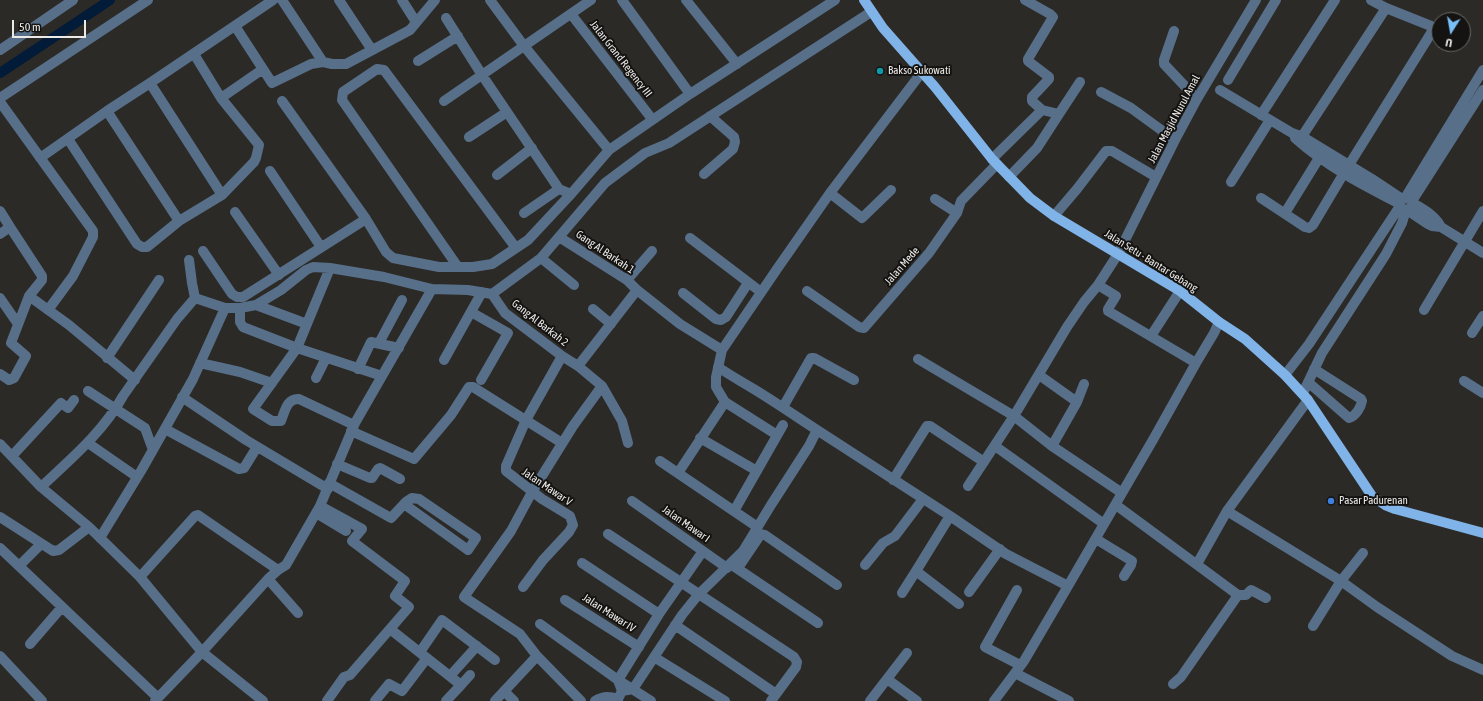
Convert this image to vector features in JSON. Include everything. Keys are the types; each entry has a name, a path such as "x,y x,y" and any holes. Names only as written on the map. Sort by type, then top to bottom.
{"main road":[{"name":"Jalan Setu - Bantar Gebang","path":"864,0 883,28 935,86 995,162 1030,198 1054,216 1180,291 1219,322 1245,339 1285,375 1305,397 1372,496 1385,505 1395,509 1483,533"}],"street":[{"path":"0,50 72,0"},
{"path":"0,98 148,0"},
{"path":"40,158 107,111 273,0"},
{"path":"282,0 323,62"},
{"path":"339,0 372,50"},
{"path":"402,0 416,22"},
{"path":"235,26 272,82 311,64 323,62 332,64 346,64 410,30 435,0"},
{"path":"490,0 524,46 609,150"},
{"path":"444,101 591,0"},
{"path":"622,0 690,94"},
{"path":"686,0 737,64"},
{"path":"282,101 366,220 386,252 393,258 439,267 473,268 492,264 528,240 609,150 652,119 835,0"},
{"path":"1025,0 1053,17 1028,59 1028,61 1049,76 1049,80 1032,97 1032,101 1042,110 1059,114"},
{"name":"Jalan Masjid Nurul Amal","path":"968,486 1014,416 1067,327 1098,285 1118,254 1197,99 1256,0"},
{"path":"1228,80 1276,0"},
{"path":"1231,182 1265,117 1335,0"},
{"path":"1261,198 1305,227 1309,228 1313,225 1346,169 1433,30 1432,26 1386,8 1371,0"},
{"path":"1298,137 1386,8"},
{"path":"444,360 471,312 487,293 541,258 605,183 645,153 669,143 871,12"},
{"name":"Jalan Grand Regency III","path":"571,14 652,119"},
{"path":"446,18 482,75 559,189 571,194"},
{"path":"1174,30 1164,64 1197,99"},
{"path":"418,61 458,36"},
{"path":"68,139 137,244 142,247 147,247 179,221 222,195 254,162 256,158 259,145 221,98 194,54"},
{"path":"221,98 263,69"},
{"path":"458,267 342,100 343,92 377,69 384,70 516,248"},
{"path":"1197,564 1227,511 1305,397 1308,382 1322,353 1386,254 1402,222 1406,204 1483,70"},
{"path":"777,435 725,402 716,387 718,367 722,350 830,193 922,72"},
{"path":"1009,177 1037,148 1080,82"},
{"path":"150,83 222,195"},
{"path":"1220,90 1298,137 1346,169 1406,204 1432,226 1441,226 1483,253"},
{"path":"1285,375 1309,344 1483,90"},
{"path":"1101,92 1131,108 1175,140"},
{"path":"0,102 93,232 93,238 73,276 48,310"},
{"name":"Jalan Mede","path":"807,291 858,327 864,328 929,253 957,213 961,201 1042,110"},
{"path":"107,111 179,221"},
{"path":"469,137 507,112"},
{"path":"704,174 734,148 736,142 734,137 710,116"},
{"path":"1298,137 1319,158 1346,169"},
{"path":"497,175 532,148"},
{"path":"1054,216 1077,189 1106,150 1112,151 1156,177"},
{"path":"1285,213 1319,158"},
{"path":"270,172 321,247"},
{"path":"524,213 559,189"},
{"path":"830,193 862,218 891,190"},
{"path":"935,199 957,213"},
{"path":"0,211 42,277 42,280 29,296 11,343 26,356 14,378 9,380 0,374"},
{"path":"1424,310 1483,211"},
{"path":"235,212 279,274"},
{"path":"203,251 232,294 237,297 243,297 366,220"},
{"path":"0,234 10,227"},
{"name":"Gang Al Barkah 1","path":"559,236 627,280 637,290 680,324 722,350"},
{"path":"690,238 761,292"},
{"path":"627,280 652,251"},
{"path":"541,258 574,284"},
{"path":"189,260 192,283 196,298"},
{"path":"196,298 225,308 240,308 256,305 281,290 309,268 330,268 384,277 432,289 468,290 487,293"},
{"path":"330,268 297,348 253,409 272,421 281,421 290,401 294,398 299,398 352,428 414,459 451,414 469,387 473,387 562,443"},
{"path":"107,358 159,280"},
{"path":"683,293 716,319 721,320 726,317 748,282"},
{"path":"1098,285 1116,296 1108,311 1196,363"},
{"path":"0,548 156,700 268,579 286,565 318,509 329,486 352,428 432,289"},
{"path":"578,366 637,290"},
{"path":"1151,336 1180,291"},
{"name":"Gang Al Barkah 2","path":"487,293 505,313 562,356 578,366 602,386"},
{"path":"29,296 69,325 135,380"},
{"path":"0,298 18,324"},
{"path":"41,487 88,443 116,410 177,319 196,298"},
{"path":"379,343 402,300"},
{"path":"256,305 307,324"},
{"path":"100,538 165,429 200,363 225,308"},
{"path":"240,308 240,322 243,327 297,348 382,376"},
{"path":"593,309 611,324"},
{"path":"471,312 508,333 481,380"},
{"path":"1472,333 1483,316"},
{"path":"994,701 1018,669 1068,586 1116,505 1219,322"},
{"path":"358,368 369,344 372,342 399,348"},
{"path":"1309,344 1322,353"},
{"name":"Jalan Mawar V","path":"523,587 543,560 569,532 573,525 570,516 532,492 506,471 506,466 526,420 562,356"},
{"path":"316,378 326,358"},
{"path":"783,407 811,358 814,358 854,380"},
{"path":"918,359 1014,416 1052,446 1122,493"},
{"path":"200,363 240,372 272,383"},
{"path":"718,367 731,377 783,407 1000,549 1068,586"},
{"path":"1308,382 1350,418 1354,416 1362,401 1314,369"},
{"path":"1039,375 1077,402"},
{"path":"1320,393 1330,379"},
{"path":"1464,381 1483,393"},
{"path":"1052,446 1077,402 1084,384"},
{"path":"581,701 537,656 520,634 464,597 511,531 532,492 562,443 602,386 622,421 628,443"},
{"path":"88,391 145,428 153,450"},
{"path":"182,397 257,447 391,518 404,504 412,498 419,499 476,538 468,550 404,504"},
{"path":"12,456 61,403 68,408 74,400"},
{"path":"678,473 725,402"},
{"path":"734,512 783,425"},
{"path":"893,480 927,426 930,426 984,462"},
{"path":"165,429 239,469 244,468 257,447"},
{"path":"732,567 809,446 817,430"},
{"path":"700,438 757,471"},
{"path":"88,443 137,477"},
{"path":"0,444 41,487 89,527 140,578 202,652 261,701"},
{"path":"995,446 1104,524"},
{"path":"660,461 753,524"},
{"path":"337,464 370,478 372,478 378,468 380,468 400,479"},
{"path":"865,565 882,543 895,536 923,499"},
{"name":"Jalan Mawar I","path":"632,501 702,551 732,567 818,623"},
{"path":"1116,505 1238,594 1244,596 1250,590 1266,598"},
{"path":"318,509 346,531"},
{"path":"318,509 362,529 352,541 404,582 395,596 409,607 350,675 344,676 327,701"},
{"path":"1227,511 1341,581 1377,607 1452,656 1483,670"},
{"path":"140,578 195,516 198,515 278,570"},
{"path":"902,593 950,516"},
{"path":"0,517 53,551 58,550 89,527"},
{"path":"608,534 794,658 797,662 796,667 773,698 675,625"},
{"path":"595,701 604,696 619,697 633,689 675,625 698,595 732,567 761,534 765,534 837,585"},
{"path":"1097,537 1125,550"},
{"path":"1097,537 1132,561 1124,576"},
{"path":"19,566 41,544"},
{"path":"969,592 1000,549"},
{"path":"619,697 618,680 659,614 702,551"},
{"path":"1313,626 1341,581 1363,553"},
{"path":"582,563 659,614"},
{"path":"916,571 959,604"},
{"path":"268,579 298,613"},
{"path":"1017,590 985,647 1069,701"},
{"path":"1173,684 1181,677 1238,594"},
{"name":"Jalan Mawar IV","path":"565,600 639,647"},
{"path":"30,644 62,607"},
{"path":"375,701 389,684 402,691 424,655 442,620 495,660"},
{"path":"540,624 618,680 651,701"},
{"path":"390,629 461,685"},
{"path":"450,676 477,646"},
{"path":"870,701 907,653"},
{"path":"0,656 42,701"},
{"path":"495,701 537,656"},
{"path":"654,657 725,701"},
{"path":"446,701 470,675"},
{"path":"887,679 917,701"},
{"path":"504,691 514,701"}],"waterway":[{"path":"0,73 110,0"}],"place":[{"name":"Bakso Sukowati","path":"880,71"},
{"name":"Pasar Padurenan","path":"1331,501"}]}
